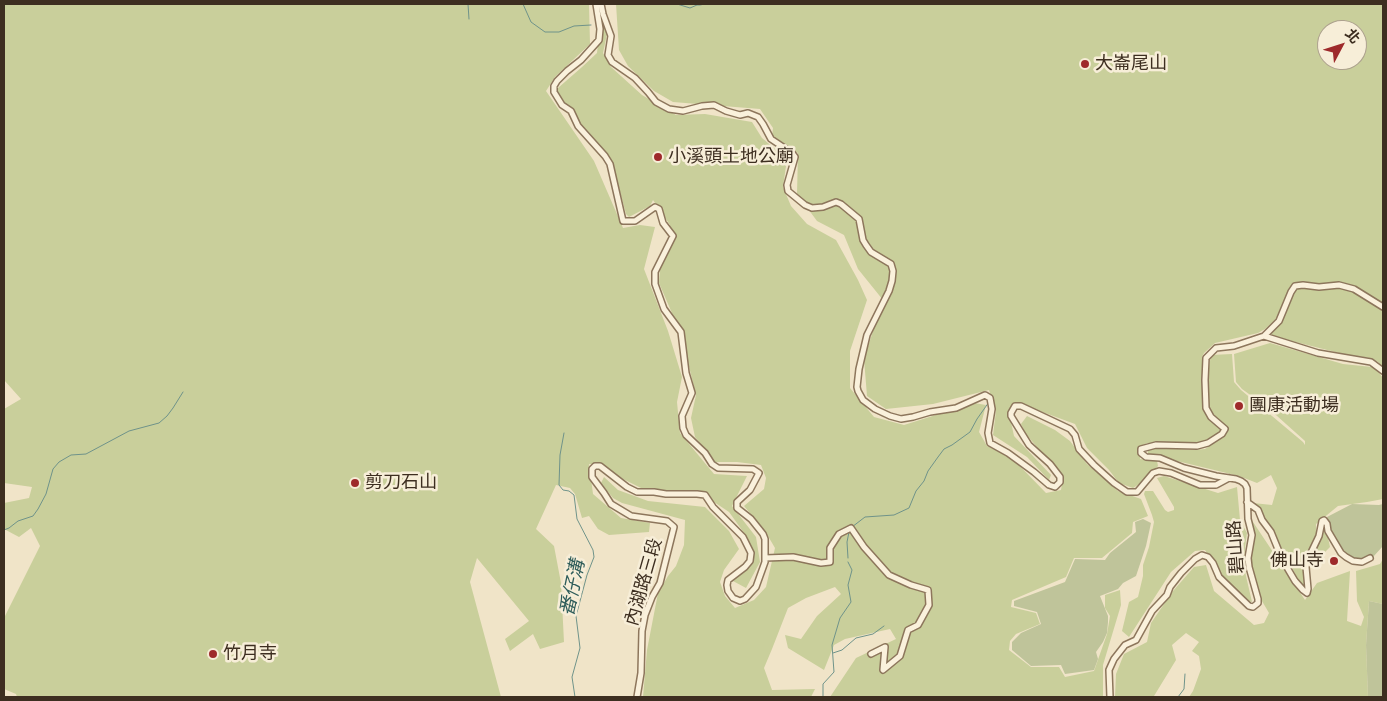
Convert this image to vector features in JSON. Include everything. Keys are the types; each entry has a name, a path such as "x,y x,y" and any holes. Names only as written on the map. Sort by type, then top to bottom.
{"street":[{"name":"內湖路三段","path":"596,4 600,28 599,40 581,60 557,81 554,86 554,92 562,105 571,111 578,126 610,164 623,221 635,221 655,207 659,209 664,223 673,236 655,272 661,304 681,332 686,372 692,393 682,416 683,428 712,464 718,468 753,469 760,473 750,490 736,502 737,508 751,519 765,539 763,569 756,587 740,601 733,598 728,591 728,580 746,567 750,561 751,553 743,537 705,495 637,492 627,487 600,466 595,466 592,469 592,478 611,504 631,516 667,521 674,528 660,583 645,615 642,631 641,673 637,697"},
{"path":"601,4 611,36 608,55 612,62 634,78 656,102 669,109 683,111 714,105 740,115 748,113 758,117 770,140 792,153 795,157 787,185 788,191 805,205 812,208 836,202 841,204 859,219 863,240 866,245 872,252 891,264 893,271 892,281 867,335 857,387 864,400 875,409 902,419 913,418 930,412 956,408 985,395 990,398 992,409 988,433 990,443 1008,453 1049,485 1055,487 1060,482 1060,477 1050,464 1029,445 1011,416 1015,406 1021,406 1070,429 1075,435 1079,449 1101,471 1127,492 1137,492 1153,473 1159,471 1171,473 1200,485 1216,485 1230,478"},
{"name":"碧山路","path":"1110,697 1109,670 1114,659 1125,645 1136,640 1152,611 1181,573 1195,559 1202,555 1208,557 1219,577 1249,606 1253,608 1258,599 1250,574 1248,558 1252,535 1248,519 1245,484 1230,478 1184,468 1160,458 1146,457 1141,453 1142,449 1156,445 1197,446 1208,443 1222,434 1225,429 1211,417 1206,408 1206,358 1216,348 1234,346 1264,336 1279,321 1295,286 1319,287 1340,285 1354,290 1383,307"},
{"path":"1264,336 1318,353 1370,362 1383,371"},
{"path":"1247,502 1258,510 1295,581 1308,593 1306,567 1319,536 1322,521 1324,520 1327,524 1328,531 1341,553 1346,557 1353,561 1362,562 1370,558"},
{"path":"765,558 793,557 821,563 830,562 830,548 839,534 851,528 864,547 889,575 911,586 928,590 929,606 918,624 908,630 900,656 883,670 885,646 871,654"}],"green space":[{"path":"4,4 589,4 590,44 555,77 546,91 594,161 623,228 640,225 655,227 644,269 668,331 682,377 677,402 680,433 714,474 747,476 732,506 756,537 760,562 746,588 733,581 749,566 747,537 729,512 699,492 687,490 647,491 619,477 600,464 589,464 593,494 621,518 650,523 649,532 609,535 598,529 589,516 582,518 575,494 570,488 556,485 536,529 554,546 561,583 564,642 540,649 533,634 510,651 505,639 529,621 477,558 470,582 501,697 17,697 16,694 4,689 4,618 40,546 31,528 19,537 4,529 4,503 29,498 32,487 4,483 4,409 21,399 4,380"},
{"path":"616,4 1383,4 1383,304 1354,287 1345,284 1296,283 1290,287 1279,314 1265,329 1258,333 1215,343 1204,353 1202,366 1209,367 1211,355 1232,354 1234,382 1305,445 1305,441 1236,382 1234,354 1270,343 1343,364 1376,369 1383,378 1383,499 1338,506 1316,524 1316,531 1327,533 1330,547 1320,557 1311,561 1303,588 1271,529 1253,503 1272,505 1277,488 1271,475 1257,483 1239,476 1148,454 1148,450 1153,447 1194,450 1208,447 1161,443 1147,443 1141,446 1140,459 1157,461 1158,466 1144,481 1133,488 1119,483 1087,448 1075,424 1018,403 1009,413 1014,436 1051,475 1049,480 1027,457 993,435 996,411 989,390 933,404 886,409 867,396 864,359 883,300 858,269 844,235 817,221 797,194 798,153 772,137 773,128 760,109 673,102 654,91 628,66 619,50"},
{"path":"603,23 607,34 603,53 611,67 642,95 676,115 705,114 752,122 762,138 787,159 783,187 791,206 807,224 836,240 867,300 850,351 850,388 874,417 904,425 974,403 986,405 979,432 987,446 1012,458 1046,493 1061,490 1063,478 1026,434 1021,424 1027,416 1055,430 1070,441 1087,464 1118,491 1141,499 1148,516 1133,522 1132,533 1102,558 1074,558 1066,577 1012,600 1011,607 1036,613 1040,624 1016,634 1010,641 1009,650 1031,667 1059,667 1065,677 1094,671 1107,634 1110,616 1105,608 1105,595 1120,590 1121,605 1103,665 1103,697 830,697 856,658 896,639 890,629 845,639 834,645 824,670 788,648 785,635 801,639 817,616 841,594 835,587 806,598 788,608 764,668 772,690 815,689 811,697 643,697 647,650 658,593 676,566 684,545 685,520 622,503 613,498 601,483 604,477 618,490 648,501 705,507 729,531 739,549 724,570 720,582 725,596 735,608 754,600 766,587 775,548 765,531 744,506 764,489 766,478 761,465 715,462 695,437 691,418 696,395 681,334 659,283 660,269 670,243 670,225 653,200 650,206 629,217 626,214 614,169 579,129 579,120 558,95 558,88 597,53 600,25"},
{"path":"1297,287 1338,287 1355,291 1383,308 1383,367 1370,358 1343,354 1272,336 1271,332 1283,317"},
{"path":"1164,476 1218,493 1237,487 1240,520 1247,533 1243,563 1252,602 1245,600 1222,576 1205,550 1195,551 1171,572 1129,637 1122,631 1129,602 1138,597 1143,576 1143,565 1154,522 1144,494 1145,491 1153,491 1168,512 1174,510 1157,478"},
{"path":"1352,504 1383,504 1383,546 1373,557 1362,562 1345,556 1336,544 1327,517"},
{"path":"1143,519 1151,523 1136,576 1123,583 1118,589 1100,596 1108,616 1108,622 1107,633 1096,652 1098,659 1094,670 1065,674 1061,665 1031,666 1012,650 1012,642 1021,633 1041,624 1037,612 1014,606 1014,601 1065,582 1075,559 1105,560 1110,553 1136,532 1135,522"},
{"path":"1251,519 1305,600 1317,583 1350,571 1347,621 1361,626 1364,617 1357,601 1356,571 1380,564 1383,559 1383,604 1369,601 1366,645 1368,697 1189,697 1201,669 1199,656 1192,651 1199,642 1186,633 1172,645 1176,660 1155,697 1115,697 1116,674 1124,654 1147,642 1151,623 1173,591 1194,567 1206,565 1214,591 1254,625 1264,623 1269,613 1259,596 1249,557 1255,535"},
{"path":"1369,601 1383,604 1383,697 1368,697 1366,645"}],"waterway":[{"path":"468,4 469,19"},
{"path":"523,4 531,22 545,32 559,32 574,26 591,25"},
{"path":"677,4 690,8 705,4"},
{"path":"4,530 18,521 33,516 46,494 53,469 59,462 71,455 86,454 129,431 159,423 167,416 183,392"},
{"path":"852,527 865,517 894,515 909,508 916,491 944,449 970,432 989,402"},
{"name":"番仔溝","path":"564,433 560,455 559,485 563,490 569,491 574,495 577,519 593,550 594,557 576,616 580,648 572,677 575,697"},
{"path":"848,558 847,542 849,532"},
{"name":"番仔溝","path":"823,697 823,684 834,672 832,645 840,618 851,602 848,585 852,570 848,562"},
{"path":"833,653 842,650 856,638 873,634 884,626"},
{"path":"1178,697 1184,689 1185,674"}],"place":[{"name":"大崙尾山","path":"1085,64"},
{"name":"小溪頭土地公廟","path":"658,157"},
{"name":"團康活動場","path":"1239,406"},
{"name":"剪刀石山","path":"355,483"},
{"name":"佛山寺","path":"1334,561"},
{"name":"竹月寺","path":"213,654"}]}
